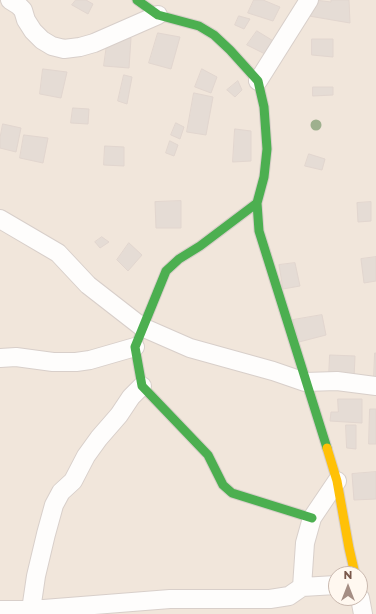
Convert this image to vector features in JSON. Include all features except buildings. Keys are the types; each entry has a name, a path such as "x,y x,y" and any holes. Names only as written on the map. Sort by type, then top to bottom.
{"street":[{"path":"10,0 18,5 33,31 42,40 52,46 64,49 94,43 158,15"},
{"path":"137,0 158,15 199,26 209,32 230,50 258,81 264,107 267,149 264,177 257,203 259,231 337,481 352,566"},
{"path":"258,81 309,0"},
{"path":"257,203 200,246 179,259 166,271 135,347 142,386 208,455 223,485 232,493 312,518"},
{"path":"0,220 58,253 88,285 142,327 190,348 273,371 305,382 337,382 376,386"},
{"path":"0,358 16,357 53,362 76,362 90,360 135,347"},
{"path":"31,610 36,576 54,504 61,492 73,481 86,456 99,438 119,415 131,396 142,386"},
{"path":"302,587 305,543 312,518 337,481"},
{"path":"0,610 31,610 170,599 270,599 289,596 302,587 328,585"}],"shaded area":[{"path":"0,0 376,0 376,614 0,614"}],"traffic: fast":[{"path":"137,0 158,15 199,26 214,35 258,81 264,107 267,149 264,177 257,203 259,231 327,448"},
{"path":"257,203 200,246 179,259 166,271 135,347 142,386 208,455 223,485 232,493 312,518"}],"traffic: slow":[{"path":"327,448 337,481 353,566"}]}
